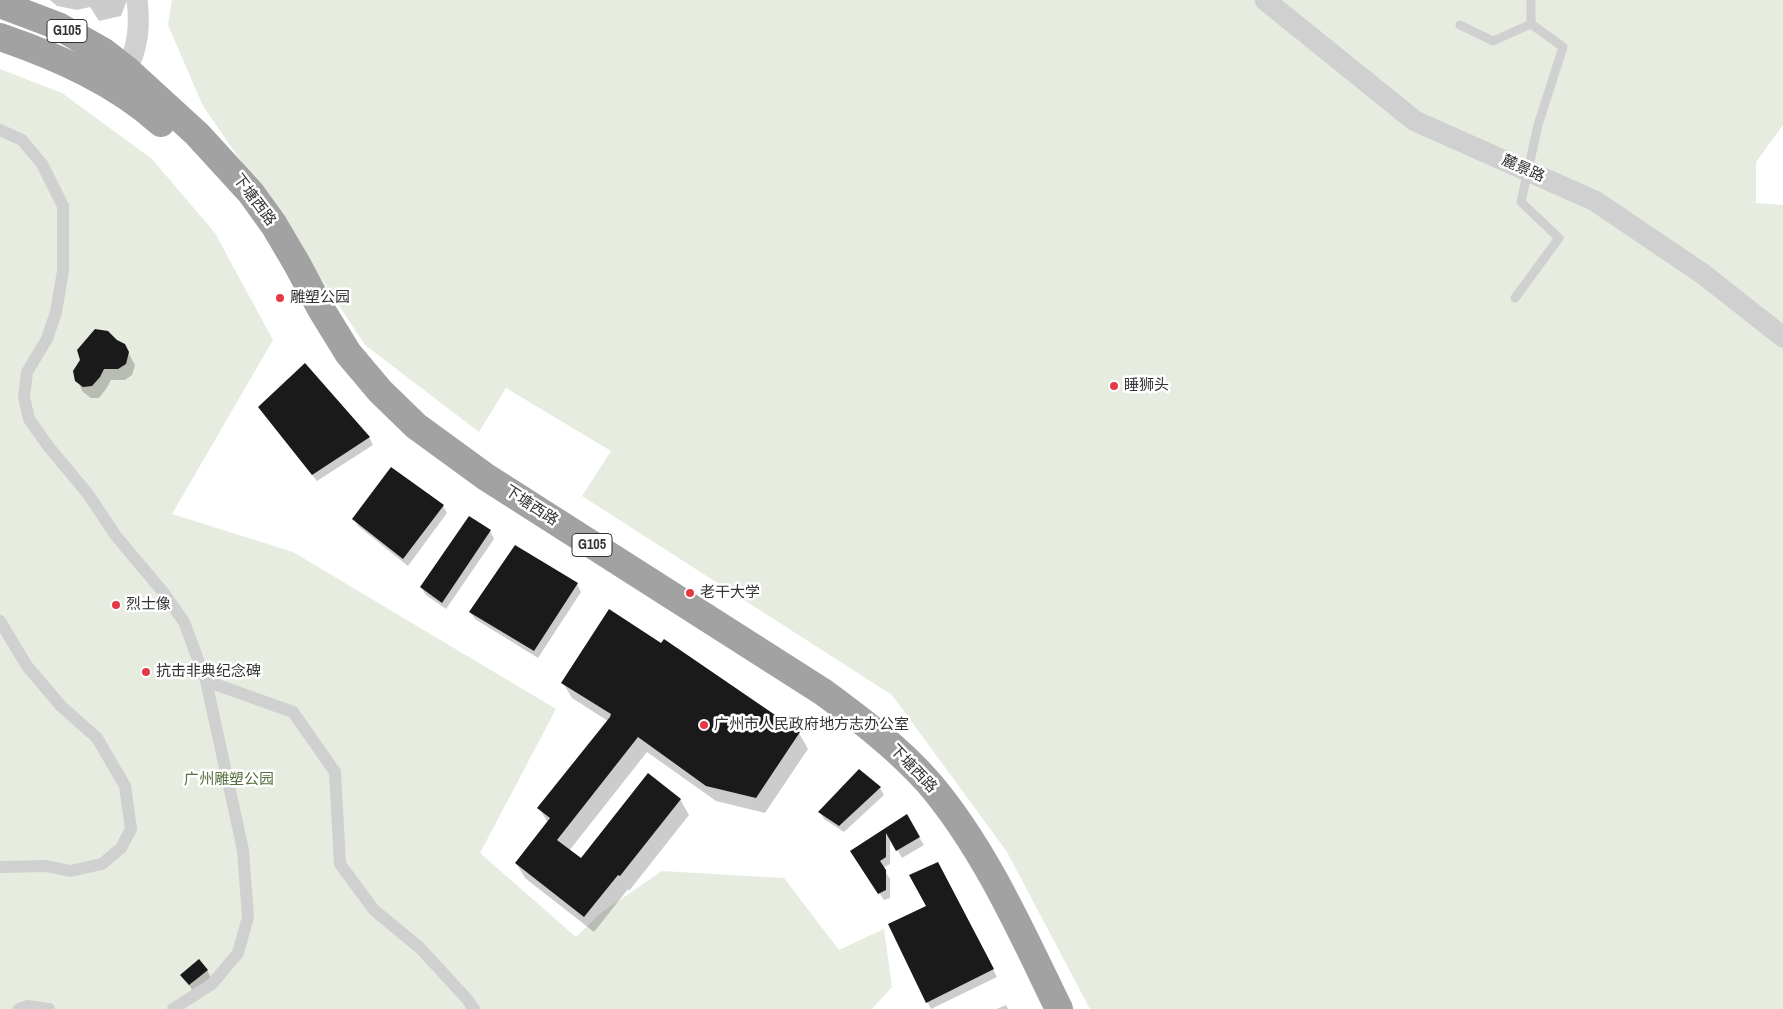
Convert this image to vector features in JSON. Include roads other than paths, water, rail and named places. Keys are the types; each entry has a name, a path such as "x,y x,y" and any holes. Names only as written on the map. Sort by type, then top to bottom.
{"highway":[{"name":"下塘西路","path":"0,4 58,26 104,52 120,78 147,111 194,154 224,187 271,250 335,361 363,396 394,429 457,477 840,725 896,772 929,808 954,843 987,899 1042,1009"},
{"name":"下塘西路","path":"0,37 96,77 120,78 197,134 251,193 279,234 320,309 348,353 380,391 408,419 486,477 823,692 872,729 912,766 944,802 971,839 1059,1009"}],"street":[{"path":"120,78 133,57 139,27 137,0"},
{"name":"麓景路","path":"1265,0 1415,120 1595,201 1703,274 1783,338"},
{"path":"0,130 22,140 42,164 63,206 63,271 56,312 47,339 27,372 24,397 29,418 48,446 88,494 116,536 163,592 184,622 206,681 243,850 248,918 238,953 212,984 173,1009"},
{"path":"0,621 27,666 61,706 98,738 125,786 131,829 121,848 102,864 70,871 46,866 8,865 0,867"},
{"path":"206,681 294,712 335,772 340,864 374,910 420,948 474,1009"},
{"path":"19,1009 28,1006 48,1009"}],"lane":[{"path":"1531,0 1531,24"},
{"path":"1460,25 1494,41 1531,24"},
{"path":"1515,298 1559,238 1521,202 1538,125 1563,47 1531,24"}],"place":[{"name":"雕塑公园","path":"280,298"},
{"name":"睡狮头","path":"1114,386"},
{"name":"老干大学","path":"690,593"},
{"name":"烈士像","path":"116,605"},
{"name":"抗击非典纪念碑","path":"146,672"},
{"name":"广州市人民政府地方志办公室","path":"704,725"}],"park label":[{"name":"广州雕塑公园","path":"229,780"}]}
